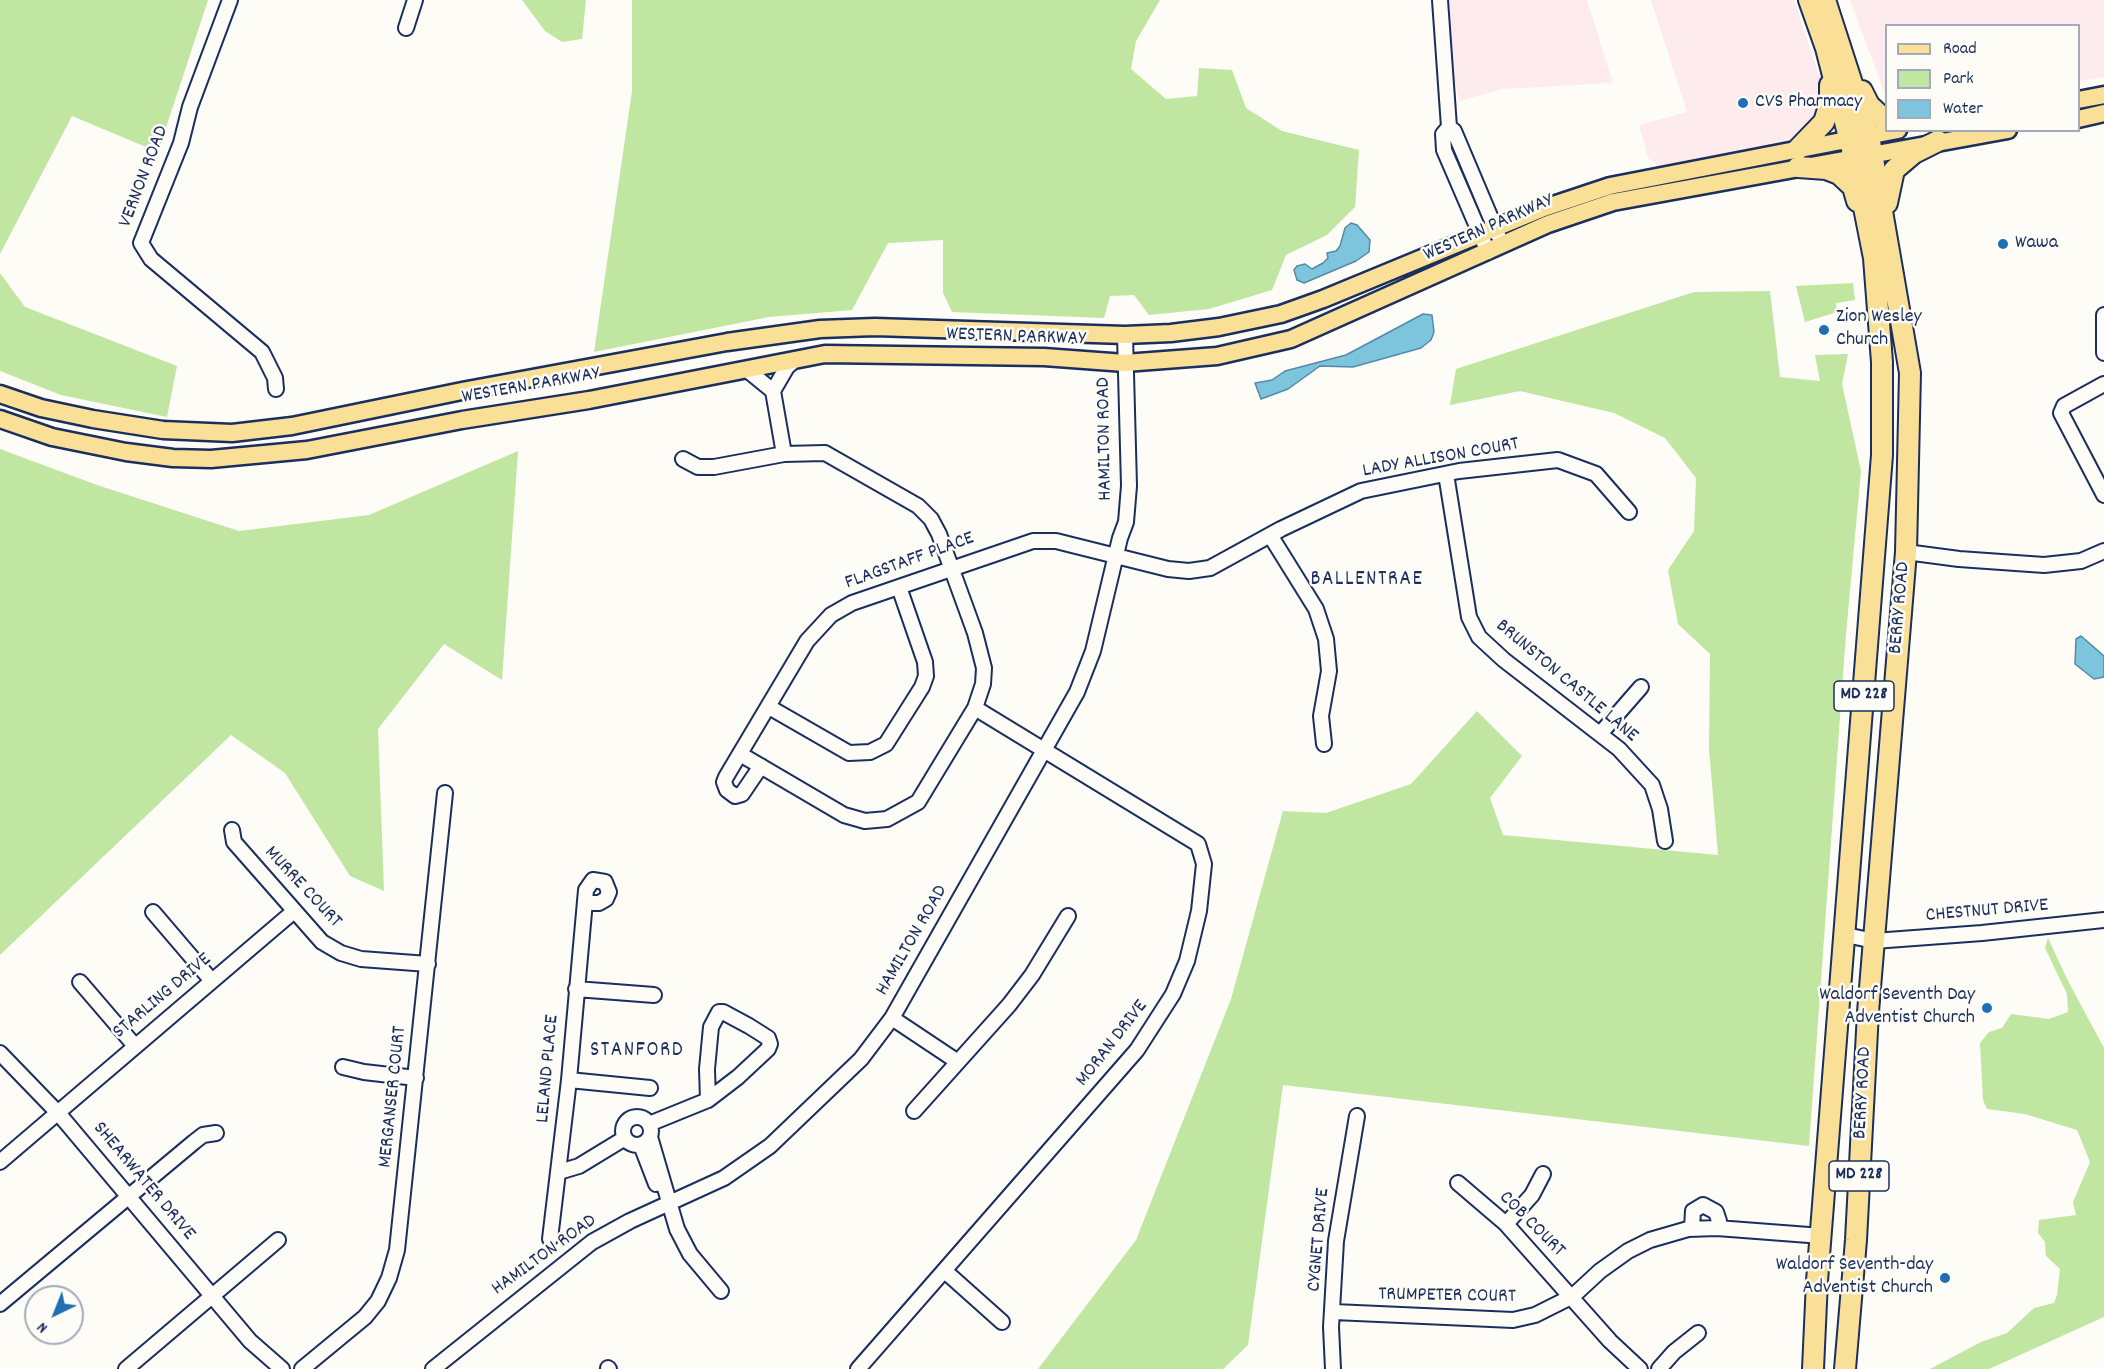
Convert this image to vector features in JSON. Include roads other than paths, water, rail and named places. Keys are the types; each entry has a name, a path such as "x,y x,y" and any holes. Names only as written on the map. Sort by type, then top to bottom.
{"highway":[{"name":"BERRY ROAD","path":"1809,0 1836,59"},
{"name":"BERRY ROAD","path":"1825,0 1836,59 1885,220 1910,373 1906,552 1874,941 1845,1369"},
{"path":"1836,59 1869,105 1885,119"},
{"path":"1836,59 1828,113 1819,130 1798,158 1827,169 1853,187 1870,237"},
{"path":"1885,220 1894,170 1914,153 1938,141"},
{"name":"BERRY ROAD","path":"1814,1369 1822,1236 1882,455 1880,310 1861,147"}],"main road":[{"path":"2080,100 2104,95"},
{"path":"2080,119 2104,113"},
{"name":"WESTERN PARKWAY","path":"1861,147 1894,132"},
{"name":"WESTERN PARKWAY","path":"0,394 40,408 105,421 163,430 232,432 292,426 450,393 727,342 820,329 875,327 1125,335 1210,328 1281,314 1552,205 1610,186 1861,147 1938,141 1995,132"},
{"name":"WESTERN PARKWAY","path":"0,419 52,437 126,452 173,458 211,459 307,450 456,421 589,400 825,354 1044,357 1125,363 1217,356 1291,339 1548,224 1613,202 1798,158"},
{"path":"450,393 456,421"}],"street":[{"name":"VERNON ROAD","path":"230,0 190,107 181,143 141,243 151,259 256,346 270,365 276,389"},
{"path":"406,28 415,0"},
{"path":"1440,0 1449,127 1455,131 1487,232 1495,248"},
{"path":"2104,315 2104,353"},
{"name":"HAMILTON ROAD","path":"433,1369 582,1249 668,1203 724,1178 770,1146 861,1059 892,1018 1077,692 1093,651 1115,556 1126,522 1129,486 1125,335"},
{"path":"773,392 787,368 796,359"},
{"path":"746,369 773,392 784,454"},
{"path":"2104,384 2064,406 2061,413 2104,495"},
{"path":"683,459 698,467 714,467 784,454 825,453 836,457 918,506 931,519 952,568 984,668 983,684 975,708 918,802 886,819 865,821 844,815 740,754"},
{"name":"LADY ALLISON COURT","path":"1115,556 1168,570 1189,571 1210,568 1270,535 1361,491 1446,474 1520,463 1558,460 1596,474 1629,512"},
{"name":"BRUNSTON CASTLE LANE","path":"1446,474 1469,617 1479,637 1504,660 1619,749 1652,785 1665,841"},
{"path":"1270,535 1316,609 1326,639 1329,671 1321,716 1324,744"},
{"name":"FLAGSTAFF PLACE","path":"761,766 742,794 731,794 724,782 807,641 824,622 852,603 1041,540 1056,541 1115,556"},
{"path":"1906,552 1959,559 2044,565 2081,561 2104,552"},
{"path":"769,707 849,753 870,752 886,744 922,687 926,676 925,662 899,587"},
{"path":"1600,734 1641,687"},
{"name":"MORAN DRIVE","path":"858,1369 946,1272 1150,1032 1166,1009 1187,961 1199,911 1204,864 1203,853 1198,844 975,708"},
{"name":"MERGANSER COURT","path":"302,1369 365,1317 378,1301 390,1278 402,1220 445,793"},
{"name":"MURRE COURT","path":"232,830 234,842 322,942 341,953 361,959 428,964"},
{"name":"LELAND PLACE","path":"550,1239 569,1080 585,903"},
{"path":"153,912 212,981"},
{"name":"STARLING DRIVE","path":"0,1162 294,912"},
{"path":"914,1111 1010,1005 1032,975 1068,916"},
{"name":"CHESTNUT DRIVE","path":"1846,935 1874,941 1982,933 2104,920"},
{"path":"80,982 135,1046"},
{"path":"576,989 654,995"},
{"path":"708,1100 707,1069 711,1027 714,1017 723,1012 768,1038 770,1044 768,1049 738,1077 708,1100 647,1135 632,1144 625,1138 625,1124 632,1118 642,1118 647,1135 668,1193 668,1203 683,1242 721,1291"},
{"path":"892,1018 958,1062"},
{"name":"SHEARWATER DRIVE","path":"0,1053 59,1114 212,1294 250,1341 267,1369"},
{"path":"343,1067 364,1072 416,1078"},
{"path":"569,1080 650,1088"},
{"name":"CYGNET DRIVE","path":"1333,1369 1336,1240 1357,1116"},
{"path":"0,1304 194,1142 203,1136 216,1133"},
{"path":"559,1172 579,1166 625,1138"},
{"path":"1506,1224 1532,1195 1543,1174"},
{"name":"COB COURT","path":"1458,1183 1506,1224 1573,1296 1610,1341 1640,1369"},
{"path":"1692,1228 1693,1211 1703,1205 1716,1212 1719,1221 1717,1228"},
{"name":"TRUMPETER COURT","path":"1334,1312 1514,1320 1534,1315 1573,1296 1600,1271 1628,1251 1650,1240 1692,1228 1822,1236"},
{"path":"126,1369 278,1240"},
{"path":"946,1272 1002,1322"},
{"path":"1659,1369 1674,1352 1698,1333"},
{"name":"SHEARWATER DRIVE","path":"250,1341 282,1369"}],"water":[{"path":"1351,223 1357,225 1370,240 1369,252 1356,261 1304,283 1297,280 1294,270 1297,266 1305,264 1312,269 1323,263 1328,258 1327,253 1336,251 1340,246 1345,228"},
{"path":"1423,314 1432,315 1434,332 1431,340 1421,348 1353,367 1320,366 1288,389 1261,399 1255,383 1272,380 1285,371 1346,355"},
{"path":"2081,636 2104,656 2104,677 2094,679 2075,664 2076,639"}],"place":[{"name":"CVS Pharmacy","path":"1743,103"},
{"name":"Wawa","path":"2003,244"},
{"name":"Zion Wesley Church","path":"1824,330"},
{"name":"Waldorf Seventh Day Adventist Church","path":"1987,1008"},
{"name":"Waldorf Seventh-day Adventist Church","path":"1945,1278"}],"district":[{"name":"BALLENTRAE","path":"1367,581"},
{"name":"STANFORD","path":"637,1052"}]}
